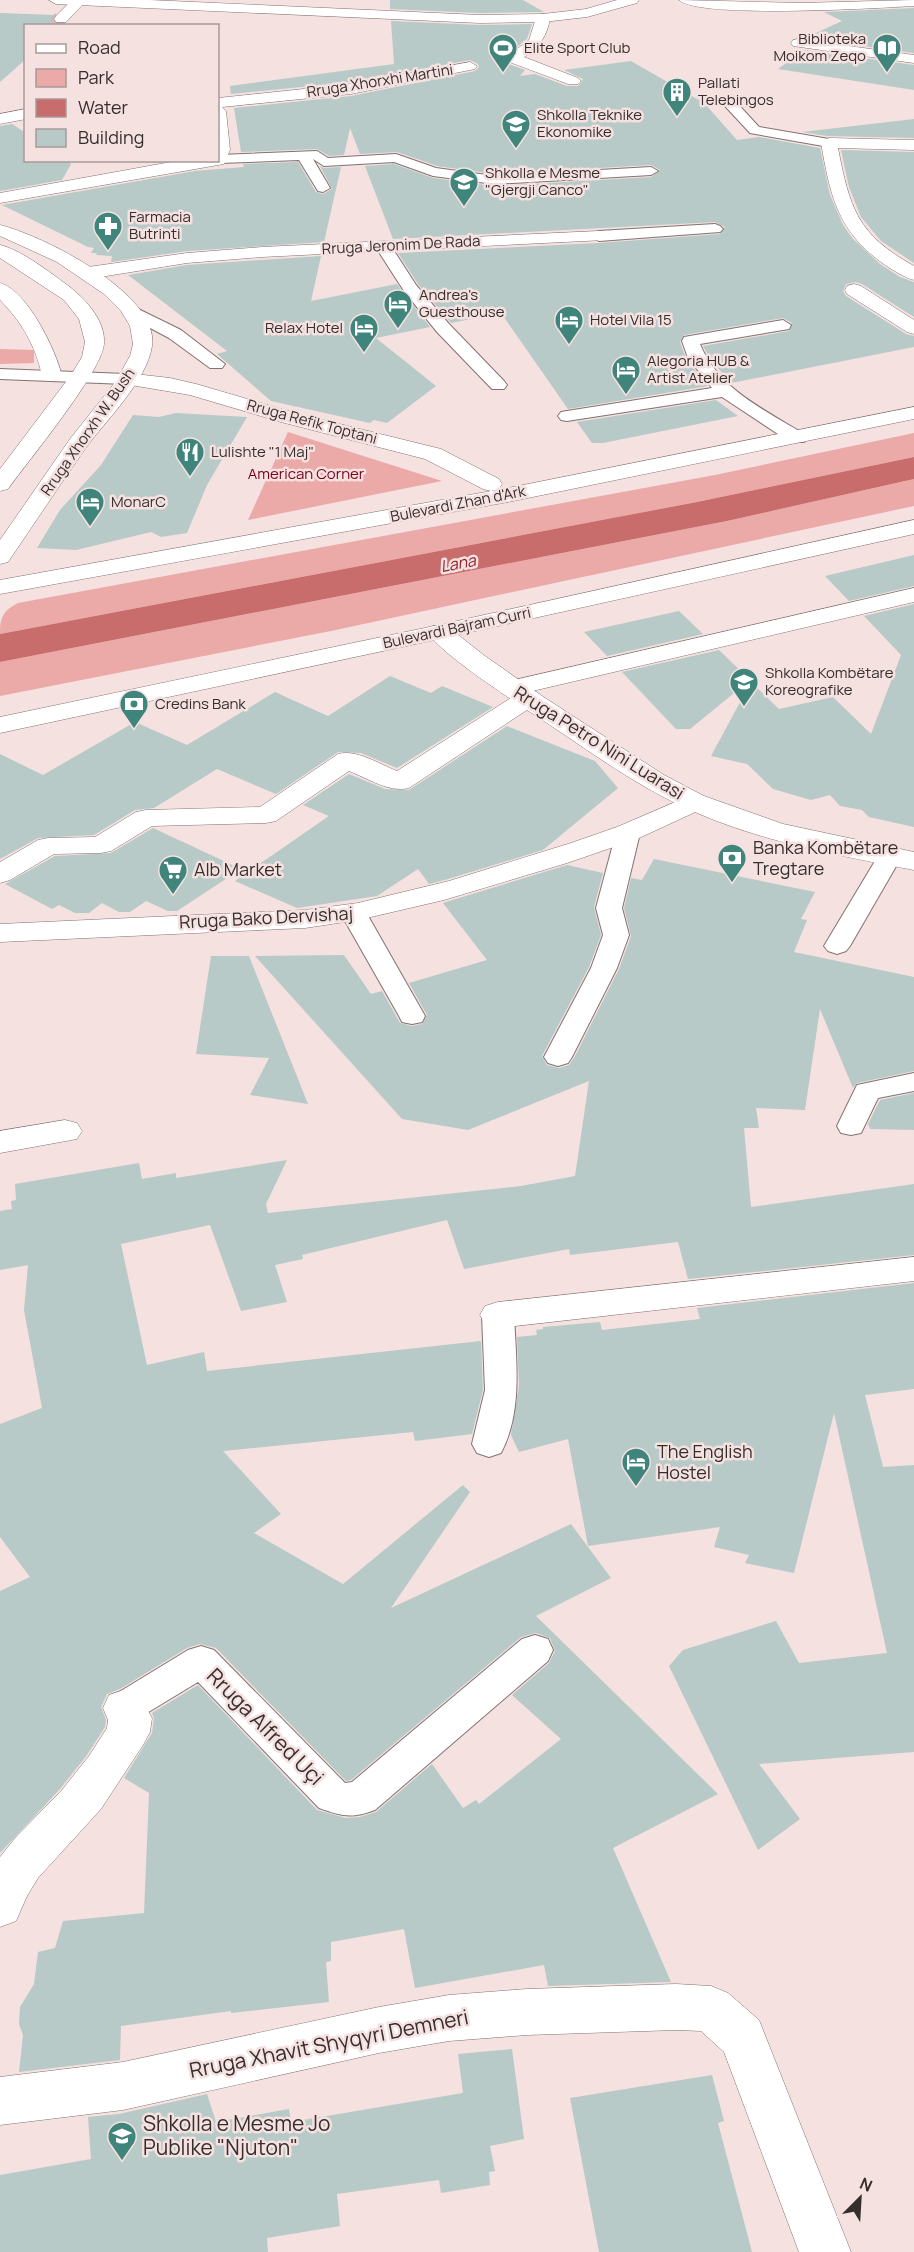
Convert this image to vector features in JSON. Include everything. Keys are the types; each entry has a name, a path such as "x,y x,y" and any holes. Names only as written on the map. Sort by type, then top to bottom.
{"street":[{"path":"56,0 144,2 480,19 543,18 632,0"},
{"path":"57,23 80,1"},
{"path":"690,1 735,5 814,7 874,2 914,2"},
{"path":"543,18 540,35 532,47 512,58 573,81"},
{"path":"798,43 914,59"},
{"name":"Rruga Xhorxhi Martini","path":"219,104 253,98 351,89 470,66"},
{"path":"0,119 24,114"},
{"path":"219,121 222,150 219,156"},
{"path":"914,144 829,143 838,193 843,209 855,231 872,247 914,274"},
{"path":"0,198 206,162"},
{"name":"Rruga Xhorxh W. Bush","path":"0,230 21,236 88,273 111,290 130,310 143,331 143,344 137,361 126,380 79,442 0,557"},
{"name":"Rruga Jeronim De Rada","path":"88,273 187,258 598,236"},
{"path":"0,250 65,292 88,318 94,334 95,349 80,377 0,484"},
{"path":"914,279 854,290 914,328"},
{"path":"0,289 29,322 50,362 52,376"},
{"name":"Rruga Refik Toptani","path":"126,380 170,384 196,390 288,418 433,454 491,484"},
{"name":"Bulevardi Zhan d'Ark","path":"0,587 380,519 914,413"},
{"name":"Bulevardi Bajram Curri","path":"0,725 440,632 914,527"},
{"path":"0,874 48,846 101,845 146,818 266,815 347,760 399,782 519,693 914,595"},
{"name":"Rruga Petro Nini Luarasi","path":"440,632 474,662 519,693 663,786 694,802 765,826 902,858"},
{"name":"Rruga Bako Dervishaj","path":"0,933 305,919 354,914 437,895 628,833 694,802"},
{"path":"0,1142 65,1131"},
{"path":"498,1315 914,1269"},
{"name":"Rruga Alfred Uçi","path":"0,1906 4,1889 16,1869 78,1804 129,1732 130,1718 124,1708"},
{"name":"Rruga Xhavit Shyqyri Demneri","path":"0,2101 123,2086 379,2030 449,2018 676,2007 711,2009 742,2037 825,2252"}],"lane":[{"path":"731,105 755,130 829,143"},
{"path":"219,160 303,155 317,155 324,162 396,158 433,172 494,180 651,171"},
{"path":"303,155 323,188"},
{"name":"Rruga Jeronim De Rada","path":"598,236 715,229"},
{"path":"383,246 410,288 436,320 498,385"},
{"path":"130,310 167,327 216,364"},
{"path":"783,325 690,341 701,364 716,382 797,438"},
{"path":"0,374 126,380"},
{"path":"567,416 727,391"},
{"path":"558,1058 604,968 616,935 609,908 628,833"},
{"path":"837,946 902,858"},
{"path":"354,914 412,1016"},
{"path":"851,1126 867,1090 914,1082"},
{"path":"489,1444 501,1390 498,1315"},
{"name":"Rruga Alfred Uçi","path":"124,1708 201,1661 333,1796 346,1800 361,1798 535,1650"}],"green space":[{"path":"0,349 34,350 34,363 0,364"},
{"name":"American Corner","path":"288,432 442,481 248,520"},
{"path":"914,433 914,457 697,502 0,634 3,615 18,603 715,475"},
{"path":"914,479 914,506 331,631 0,696 0,662 727,521"}],"water":[{"name":"Lana","path":"914,457 914,479 727,521 0,662 0,634 697,502"}],"building":[{"path":"390,0 523,0 544,12 480,13 390,9"},
{"path":"914,8 914,53 805,38 842,21 824,12"},
{"path":"0,13 54,15 52,20 54,23 64,24 24,24 24,61 0,82"},
{"path":"391,21 480,25 532,24 527,39 503,58 506,63 525,70 520,76 535,74 567,86 578,86 583,79 564,70 631,61 704,103 737,140 759,137 820,148 830,195 843,225 852,238 880,264 900,277 914,282 914,317 862,284 855,282 846,284 843,291 846,296 906,334 914,336 914,347 731,383 710,359 703,346 789,331 792,323 783,318 684,335 680,342 686,359 708,386 568,409 501,313 451,323 418,284 398,253 599,243 720,234 725,227 715,222 393,239 365,166 394,164 433,178 494,186 651,177 660,170 651,165 494,174 437,166 397,152 360,154 350,128 344,155 329,156 317,149 241,152 234,108 351,96 475,71 479,67 470,60 351,82 231,94 230,86 394,64"},
{"path":"805,50 914,65 914,90 778,69"},
{"path":"914,119 914,138 827,136 802,132"},
{"path":"12,124 24,132 24,162 68,162 71,164 62,180 0,191 0,126"},
{"path":"841,150 914,152 914,263 881,241 861,217 849,187"},
{"path":"298,162 316,192 323,194 332,189 320,166 324,168 341,167 324,242 187,251 111,262 112,256 91,253 94,248 2,205 195,171 244,167 243,164"},
{"path":"321,256 311,301 397,284 430,327 376,338 436,386 387,423 374,420 370,423 271,401 217,354 227,351 128,275 187,265"},
{"path":"716,400 738,416 603,443 592,443 577,422"},
{"path":"176,413 247,417 207,485 187,533 161,537 151,532 76,550 37,548 60,510 101,465 133,415 159,417"},
{"path":"914,555 914,586 849,601 825,576"},
{"path":"914,604 914,827 869,817 862,810 840,806 830,795 811,800 773,789 747,764 711,756 751,682 779,709 833,697 871,734 901,655 864,616"},
{"path":"679,611 703,634 607,656 584,632"},
{"path":"719,650 750,680 690,729 676,729 622,672"},
{"path":"390,676 431,693 442,686 493,707 397,768 361,753 338,752 276,794 217,769 154,808 135,810 94,835 38,838 0,859 0,754 43,775 135,722 187,745 275,692 328,716"},
{"path":"507,726 595,761 618,788 543,850 429,884 418,869 377,896 297,908 235,881 329,816 303,805 349,774 385,789 409,790"},
{"path":"153,828 241,869 177,911 168,911 146,901 130,912 119,912 102,903 89,913 75,913 59,905 52,909 5,884 55,856 111,853"},
{"path":"654,859 815,892 801,919 807,920 794,952 914,977 914,1071 857,1083 853,1088 820,1009 805,1110 756,1108 759,1128 744,1128 751,1207 914,1184 914,1255 688,1279 678,1242 570,1255 569,1249 464,1269 447,1220 302,1255 303,1259 275,1265 287,1302 241,1311 210,1225 121,1244 147,1365 204,1352 207,1371 481,1341 483,1390 472,1434 415,1441 413,1432 223,1451 281,1514 254,1533 343,1584 463,1485 470,1492 391,1608 571,1524 611,1578 536,1616 718,1794 613,1848 671,1982 548,1986 544,1965 415,1988 404,1929 331,1942 331,1961 326,1962 329,2002 231,2013 231,2011 121,2026 120,2060 19,2072 23,2035 19,2024 20,2007 34,1984 38,1952 55,1948 63,1921 144,1913 149,1793 124,1778 152,1733 154,1718 152,1713 198,1685 317,1810 346,1818 376,1812 432,1764 463,1808 476,1800 479,1804 561,1739 512,1695 549,1663 555,1651 550,1638 536,1633 521,1637 351,1780 346,1781 216,1648 200,1644 187,1648 120,1689 107,1694 101,1707 106,1720 105,1727 87,1755 60,1789 0,1853 0,1591 30,1577 0,1537 0,1424 42,1408 24,1310 28,1265 0,1270 0,1211 12,1209 11,1201 16,1200 15,1184 139,1163 142,1179 176,1173 176,1178 287,1160 266,1204 268,1213 521,1186 575,1176 589,1081 468,1130 402,1119 255,956 344,955 371,994 382,991 400,1023 412,1026 422,1024 427,1015 409,983 487,960 443,903 567,865 603,873 594,907 601,935 589,967 542,1056 547,1065 559,1068 569,1065 574,1058 619,969 631,936 624,908 631,878 642,880"},
{"path":"211,956 249,956 308,1104 250,1095 269,1058 196,1054"},
{"path":"914,1093 914,1130 870,1129 868,1124 880,1100"},
{"path":"914,1283 914,1389 865,1395 883,1467 914,1465 914,1752 759,1764 800,1819 758,1850 669,1666 683,1650 776,1621 799,1663 887,1653 834,1413 794,1573 745,1563 749,1555 714,1547 720,1527 588,1546 568,1439 519,1452 511,1435 519,1386 517,1337 537,1335 536,1330 543,1329 543,1327 600,1322 602,1330 700,1319 697,1308"},
{"path":"512,2049 524,2139 490,2146 495,2171 489,2172 490,2185 441,2193 439,2180 337,2194 340,2226 267,2238 268,2252 0,2252 0,2175 91,2159 88,2117 119,2114 207,2094 216,2122 289,2109 291,2122 463,2093 458,2054"},
{"path":"712,2075 724,2121 718,2123 752,2252 599,2252 570,2098"}],"tunnel":[{"path":"56,24 61,19"}],"place":[{"name":"Elite Sport Club","path":"503,74"},
{"name":"Biblioteka Moikom Zeqo","path":"887,74"},
{"name":"Pallati Telebingos","path":"677,118"},
{"name":"Shkolla Teknike Ekonomike","path":"516,150"},
{"name":"Shkolla e Mesme \"Gjergji Canco\"","path":"464,208"},
{"name":"Farmacia Butrinti","path":"108,252"},
{"name":"Andrea's Guesthouse","path":"398,330"},
{"name":"Hotel Vila 15","path":"569,346"},
{"name":"Relax Hotel","path":"364,354"},
{"name":"Alegoria HUB & Artist Atelier","path":"626,396"},
{"name":"Lulishte \"1 Maj\"","path":"190,478"},
{"name":"MonarC","path":"90,528"},
{"name":"Shkolla Kombëtare Koreografike","path":"744,708"},
{"name":"Credins Bank","path":"134,730"},
{"name":"Banka Kombëtare Tregtare","path":"732,884"},
{"name":"Alb Market","path":"173,896"},
{"name":"The English Hostel","path":"636,1488"},
{"name":"Shkolla e Mesme Jo Publike \"Njuton\"","path":"122,2162"}]}
